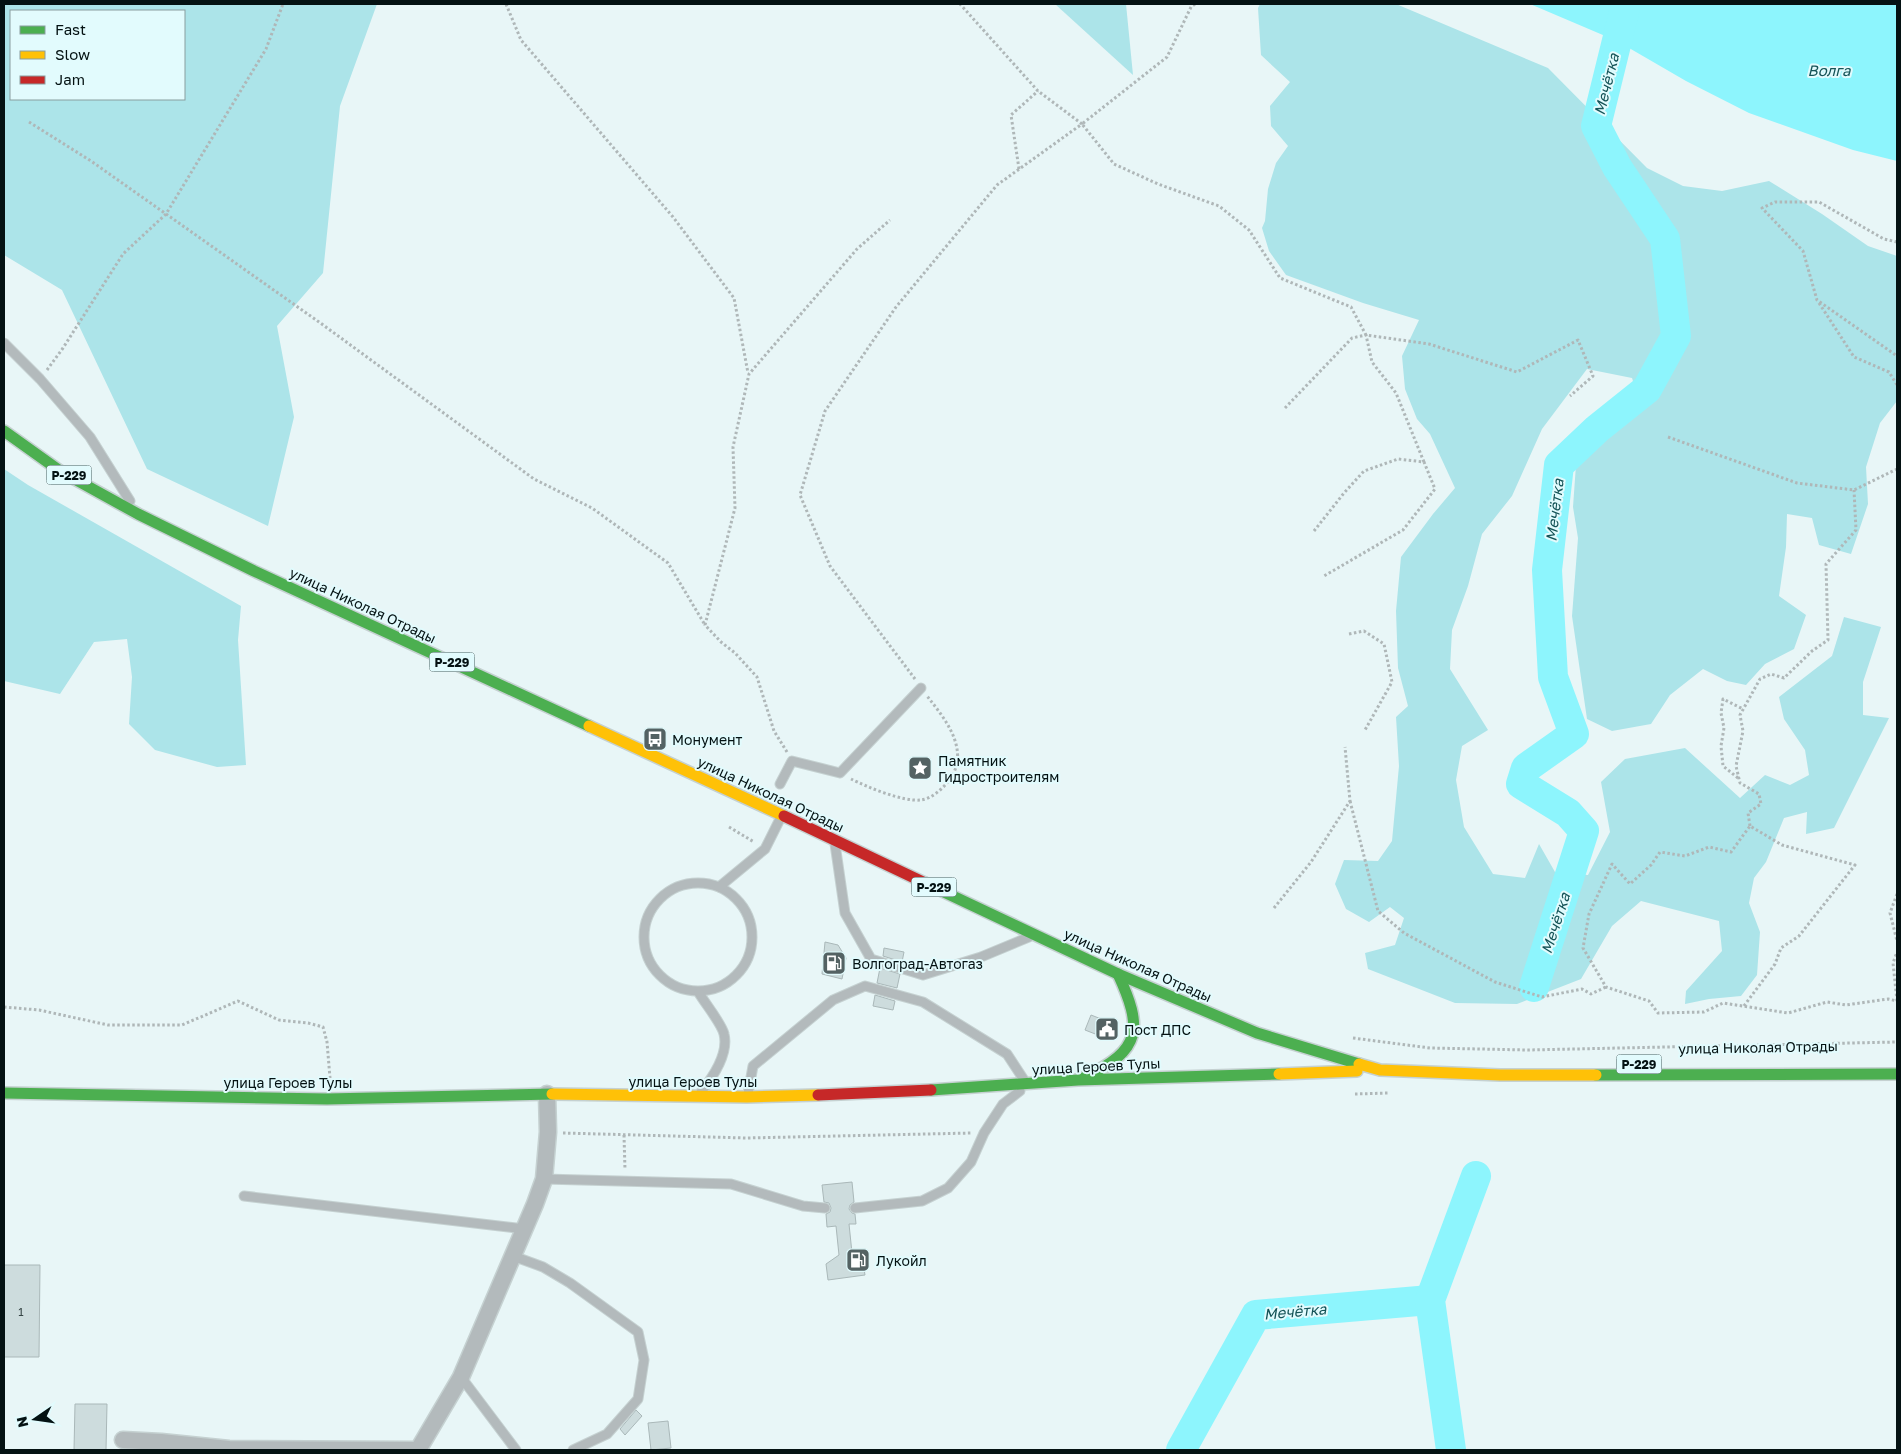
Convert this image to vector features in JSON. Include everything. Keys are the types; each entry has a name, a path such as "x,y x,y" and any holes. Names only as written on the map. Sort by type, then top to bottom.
{"main road":[{"name":"улица Николая Отрады","path":"4,431 60,471 138,514 263,575 834,839 1118,974 1257,1033 1380,1070 1500,1075 1897,1074"},
{"path":"1078,1080 1105,1069 1120,1058 1130,1044 1134,1034 1134,1007 1118,974"},
{"name":"улица Николая Отрады","path":"1380,1070 1501,1064 1683,1063"},
{"name":"улица Героев Тулы","path":"4,1094 327,1098 547,1094 747,1097 923,1092 1078,1080 1380,1070"}],"street":[{"path":"123,1440 160,1446 228,1449 418,1450 461,1377 526,1229 544,1179 548,1132 547,1094"}],"lane":[{"path":"4,343 40,379 90,437 120,482 138,514"},
{"path":"780,784 792,761 840,773 921,688"},
{"path":"719,887 764,849 782,816"},
{"path":"834,839 845,913 871,959 923,975 981,958 1034,935"},
{"path":"699,882 719,887 737,899 749,917 753,938 749,958 737,976 720,988 699,993 678,989 659,976 646,958 643,935 648,913 661,896 679,886 699,882"},
{"path":"747,1097 753,1066 833,1000 865,986 923,1002 1006,1054 1027,1084 1003,1104 984,1132 972,1162 948,1188 922,1201 854,1208"},
{"path":"698,1096 715,1073 724,1049 724,1033 699,993"},
{"path":"544,1179 730,1184 803,1206 825,1208"},
{"path":"244,1196 526,1229"},
{"path":"513,1256 543,1267 570,1283 638,1332 644,1360 638,1399 607,1434 573,1450"},
{"path":"461,1377 516,1450"}],"path":[{"path":"40,379 63,348 123,254 166,214 266,49 283,4"},
{"path":"506,4 521,40 673,217 734,298 749,374 733,447 735,508 705,625"},
{"path":"960,4 1038,91 1082,124 1114,164 1158,184 1219,206 1249,230 1280,278 1351,307 1366,335 1372,362 1396,393 1435,489 1403,530 1324,576"},
{"path":"840,773 867,787 910,800 922,800 940,791 953,776 958,754 952,732 943,714 921,688 912,673 830,566 800,495 825,411 896,307 997,186 1082,124 1167,57 1190,7 1195,4"},
{"path":"1019,170 1011,115 1038,91"},
{"path":"29,122 91,161 166,214 534,479 592,508 668,563 705,625 721,642 735,652 757,677 774,731 792,761"},
{"path":"1897,242 1884,239 1819,202 1775,202 1762,208 1803,251 1817,300 1854,357 1889,372 1897,385"},
{"path":"749,374 857,249 890,220"},
{"path":"1817,300 1897,356"},
{"path":"1286,408 1352,338 1366,335 1429,344 1517,372 1578,340 1593,376 1570,396"},
{"path":"1668,438 1797,483 1854,490 1897,469"},
{"path":"1314,531 1364,471 1398,459 1424,462"},
{"path":"1854,490 1856,530 1826,564 1828,640 1812,650 1784,678 1771,674 1760,679 1740,715 1743,731 1736,766 1740,783 1759,794 1761,804 1748,813 1750,826 1731,852 1709,847 1685,856 1660,852 1651,866 1630,884 1612,864 1589,914 1583,948 1606,987 1649,1001 1658,1013 1704,1012 1724,1003 1788,1013 1827,1002 1846,1005 1888,999 1897,1001 1893,963 1897,952"},
{"path":"1349,634 1364,631 1384,644 1392,682 1365,730"},
{"path":"1739,778 1723,766 1722,746 1724,728 1721,713 1722,699 1743,709"},
{"path":"1345,747 1350,801 1378,911 1404,933 1495,982 1542,997 1582,989 1591,994 1606,987"},
{"path":"1274,908 1311,862 1350,801"},
{"path":"1744,1006 1775,964 1781,948 1799,936 1855,865 1782,845 1750,826"},
{"path":"729,827 764,849"},
{"path":"1897,894 1890,913 1897,941"},
{"path":"4,1007 39,1010 108,1025 182,1025 238,1001 279,1020 308,1023 323,1027 327,1042 330,1077 327,1098"},
{"path":"1347,1037 1430,1048 1528,1050 1897,1042"},
{"path":"320,1077 330,1077"},
{"path":"548,1132 624,1136 746,1138 984,1132"},
{"path":"624,1136 625,1181"}],"shaded area":[{"path":"4,4 377,4 340,106 323,273 277,326 294,417 268,526 147,469 62,290 4,255"},
{"path":"1055,4 1126,4 1133,75"},
{"path":"1260,4 1396,4 1548,68 1647,168 1683,186 1722,191 1769,181 1822,214 1868,246 1897,256 1897,401 1880,423 1866,467 1868,504 1851,554 1819,545 1812,518 1787,514 1786,547 1779,596 1806,615 1794,649 1765,664 1746,685 1727,681 1703,669 1670,695 1651,724 1612,731 1587,719 1572,616 1578,538 1573,507 1576,465 1605,435 1642,409 1632,378 1587,369 1542,429 1512,496 1482,534 1468,586 1452,630 1450,669 1488,730 1462,746 1456,780 1464,827 1493,874 1525,878 1539,844 1555,872 1588,875 1610,832 1601,782 1625,759 1685,748 1740,798 1765,775 1790,785 1809,775 1805,750 1784,719 1779,697 1832,656 1844,617 1881,627 1863,682 1863,715 1889,718 1834,828 1806,834 1807,812 1784,818 1766,862 1754,878 1749,903 1760,932 1757,975 1741,996 1709,999 1685,1004 1686,991 1722,951 1719,921 1641,901 1612,926 1581,979 1517,1004 1455,1003 1368,969 1365,953 1395,945 1404,918 1390,907 1369,922 1346,909 1335,884 1344,860 1378,861 1392,841 1399,766 1396,717 1408,706 1398,668 1396,611 1401,557 1455,488 1430,434 1417,419 1405,389 1402,356 1419,320 1363,303 1286,275 1269,251 1262,228 1265,221 1268,189 1276,163 1288,146 1271,126 1270,106 1290,82 1261,55 1258,8"},
{"path":"4,469 28,485 241,606 238,640 246,765 217,767 155,750 129,724 132,677 127,639 94,642 60,694 4,681"}],"water":[{"name":"Волга","path":"1530,4 1897,4 1897,161 1853,150 1749,113 1686,81 1617,41"}],"building":[{"path":"825,942 838,945 846,958 842,979 822,974"},
{"path":"884,948 904,952 902,962 883,956"},
{"path":"880,968 900,974 897,988 877,983"},
{"path":"875,995 895,1001 893,1010 873,1006"},
{"path":"1091,1015 1109,1022 1103,1037 1085,1030"},
{"path":"852,1182 854,1202 850,1205 849,1209 855,1214 856,1224 849,1224 852,1253 862,1257 865,1275 828,1280 826,1264 839,1255 836,1226 827,1227 826,1214 830,1212 831,1208 829,1203 824,1202 822,1185"},
{"path":"4,1265 40,1265 39,1357 4,1357"},
{"path":"75,1404 107,1404 106,1450 74,1450"},
{"path":"636,1410 642,1416 625,1435 620,1429"},
{"path":"668,1421 671,1448 651,1450 648,1423"}],"waterway":[{"name":"Мечётка","path":"1534,987 1584,831 1568,813 1521,784 1526,768 1574,734 1553,677 1547,570 1559,465 1597,429 1647,389 1676,336 1665,239 1617,167 1596,126 1626,4"},
{"name":"Мечётка","path":"1451,1450 1430,1300 1476,1176"},
{"name":"Мечётка","path":"1181,1450 1256,1315 1430,1300"}],"traffic: fast":[{"path":"4,431 60,471 138,514 254,571 589,726"},
{"path":"925,883 1118,974 1257,1033 1359,1064"},
{"path":"1085,1077 1118,1057 1127,1047 1132,1036 1134,1023 1131,1009 1118,974"},
{"path":"931,1090 1078,1080 1279,1074"},
{"path":"1596,1075 1897,1074"},
{"path":"4,1093 327,1099 552,1094"}],"traffic: slow":[{"path":"589,726 784,816"},
{"path":"1359,1064 1380,1070 1500,1075 1596,1075"},
{"path":"1279,1074 1357,1071"},
{"path":"552,1094 747,1097 818,1095"}],"traffic: jam":[{"path":"784,816 925,883"},
{"path":"818,1095 931,1090"}],"place":[{"name":"Монумент","path":"655,739"},
{"name":"Памятник Гидростроителям","path":"920,768"},
{"name":"Волгоград-Автогаз","path":"834,963"},
{"name":"Пост ДПС","path":"1107,1029"},
{"name":"Лукойл","path":"858,1260"}]}
